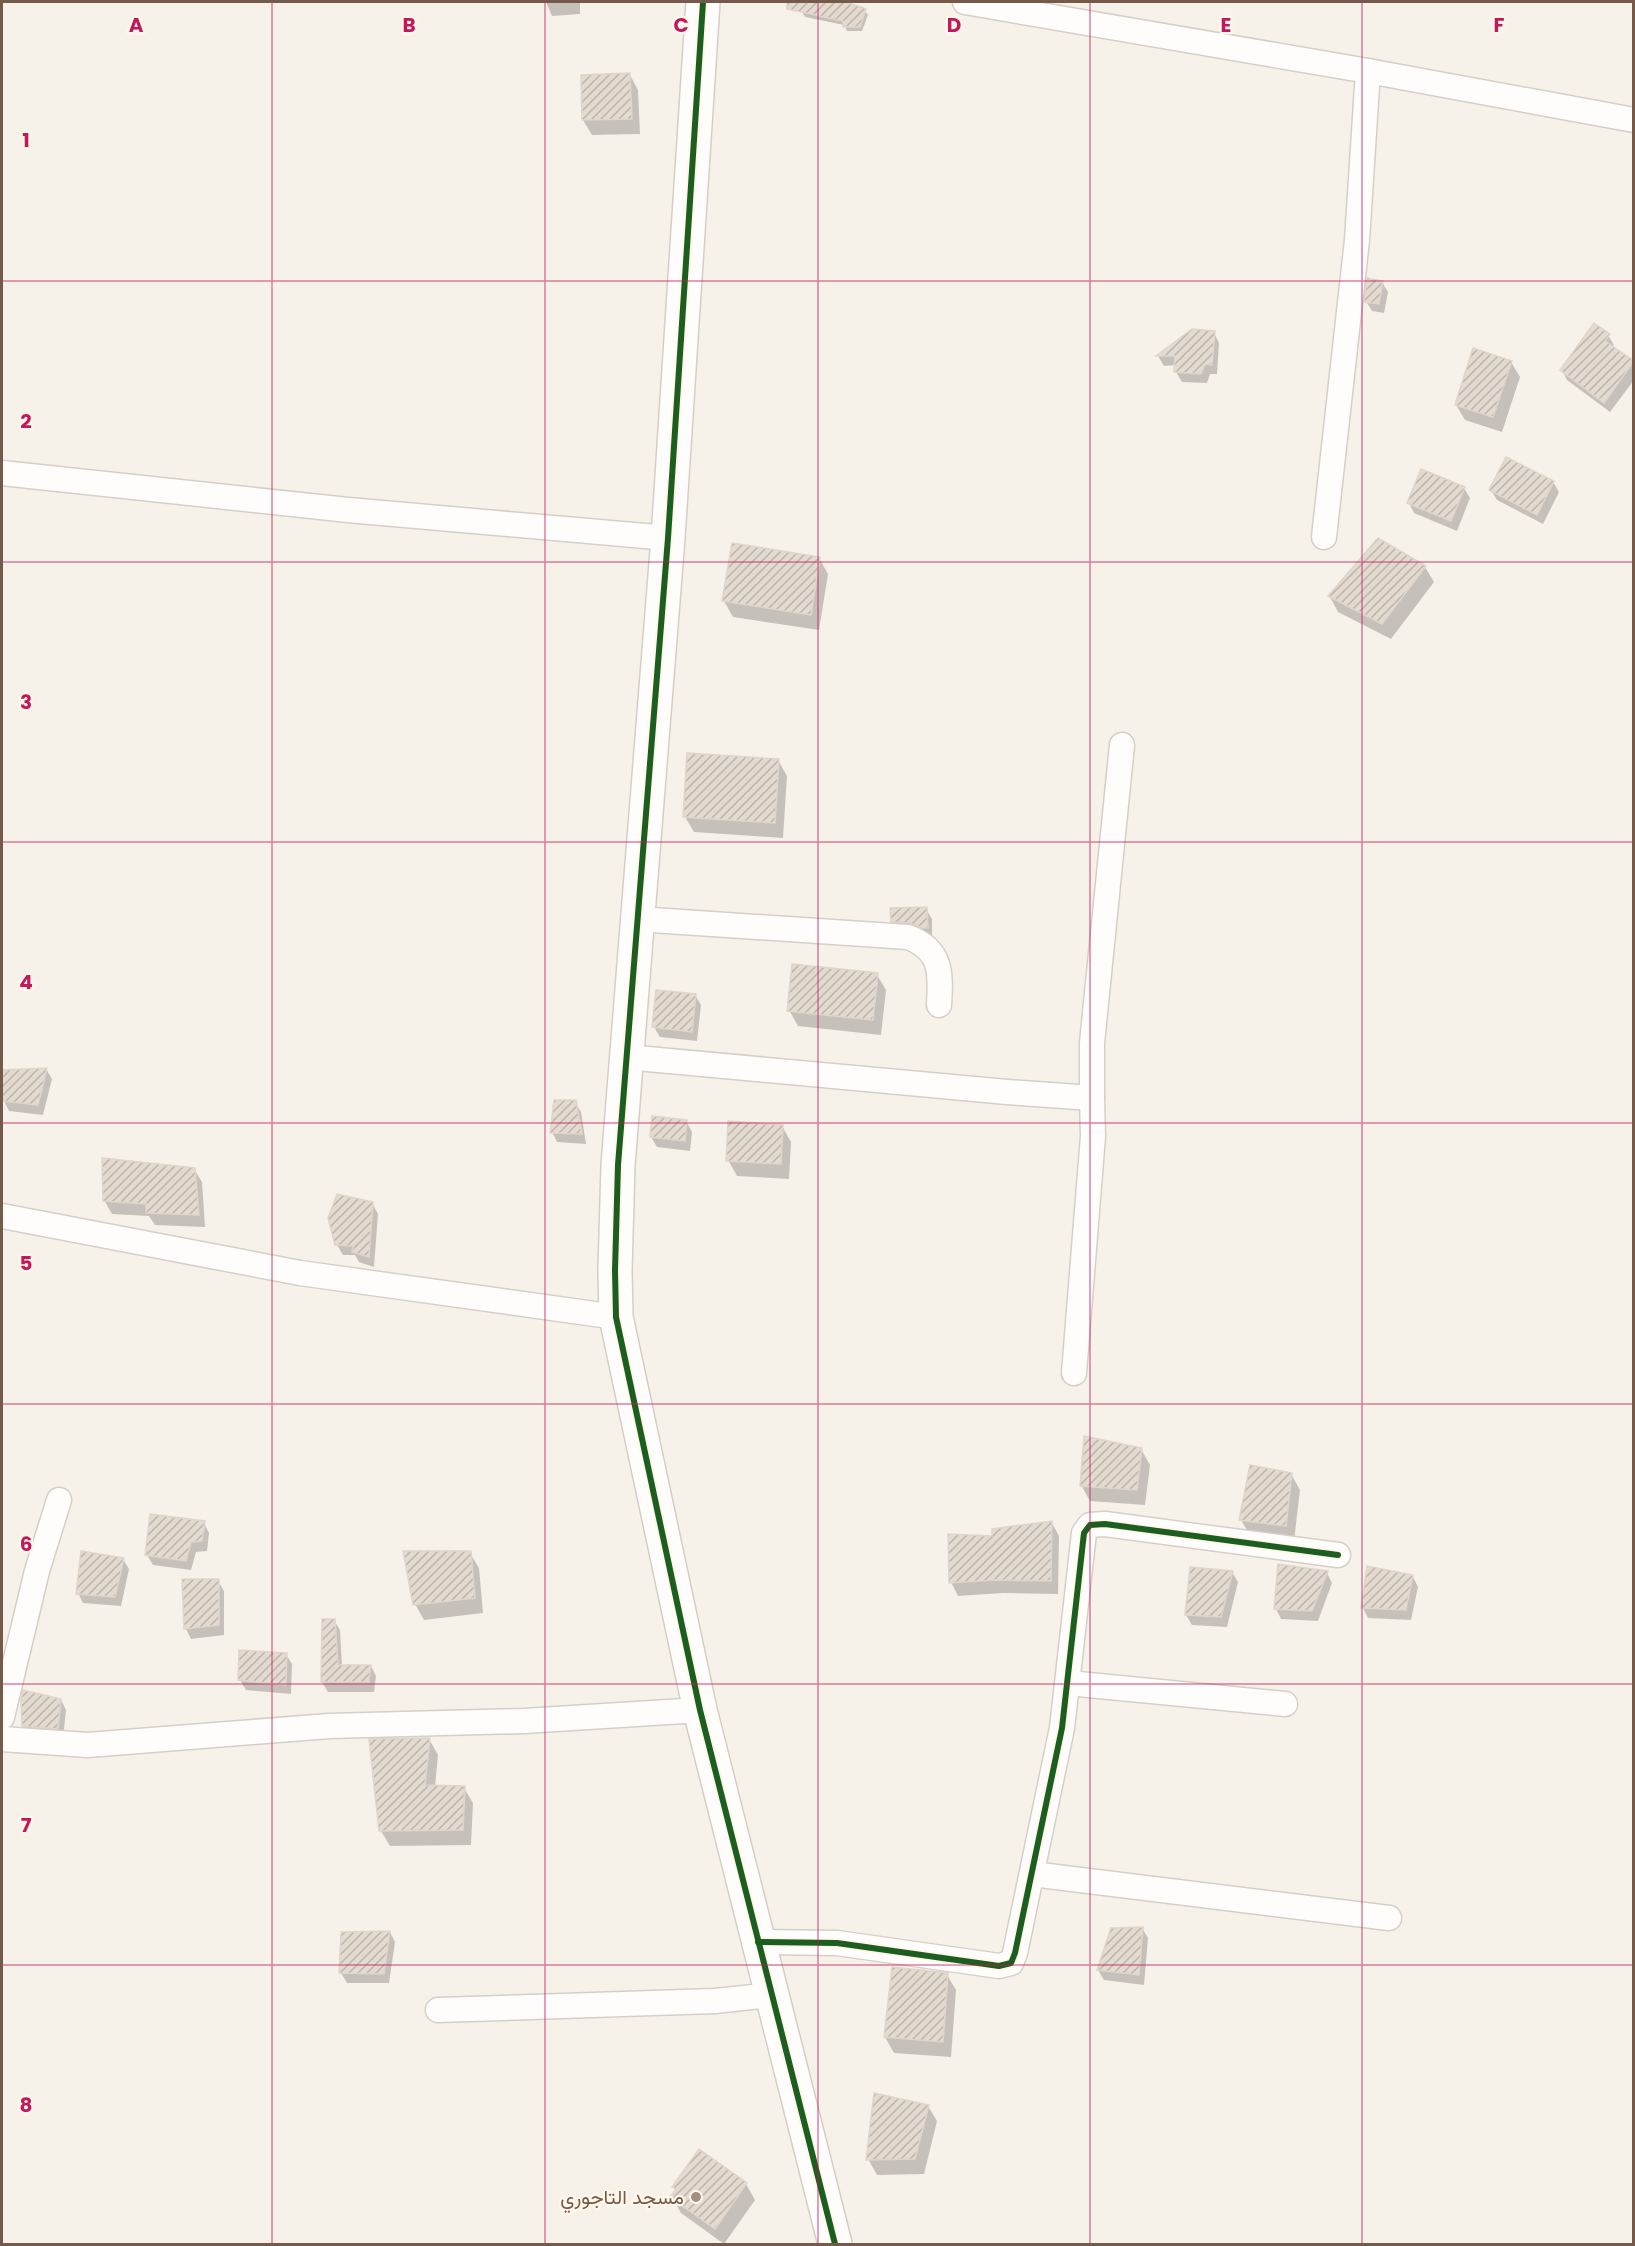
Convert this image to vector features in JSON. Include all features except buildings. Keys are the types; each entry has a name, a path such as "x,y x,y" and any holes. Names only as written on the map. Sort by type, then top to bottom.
{"street":[{"path":"703,2 668,538 618,1166 616,1317 700,1710 835,2244"},
{"path":"965,2 1368,71 1634,120"},
{"path":"1324,537 1357,240 1368,71"},
{"path":"2,473 348,510 668,538"},
{"path":"1074,1373 1093,1136 1092,1043 1122,745"},
{"path":"637,919 908,937 922,942 934,958 941,975 939,1005"},
{"path":"627,1057 1092,1098"},
{"path":"2,1216 300,1273 616,1317"},
{"path":"2,1717 37,1572 58,1500"},
{"path":"758,1942 837,1943 1005,1965 1011,1963 1016,1953 1062,1728 1084,1533 1090,1525 1106,1524 1338,1555"},
{"path":"1068,1683 1285,1704"},
{"path":"2,1739 88,1745 328,1726 524,1720 700,1710"},
{"path":"1032,1874 1389,1918"},
{"path":"438,2010 715,2001 771,1995"}],"cycle path":[{"path":"703,2 668,538 618,1165 616,1317 700,1710 835,2244"},
{"path":"758,1942 837,1943 999,1966 1011,1963 1062,1728 1084,1533 1090,1525 1105,1524 1338,1555"}],"place":[{"name":"مسجد التاجوري","path":"696,2197"}]}
